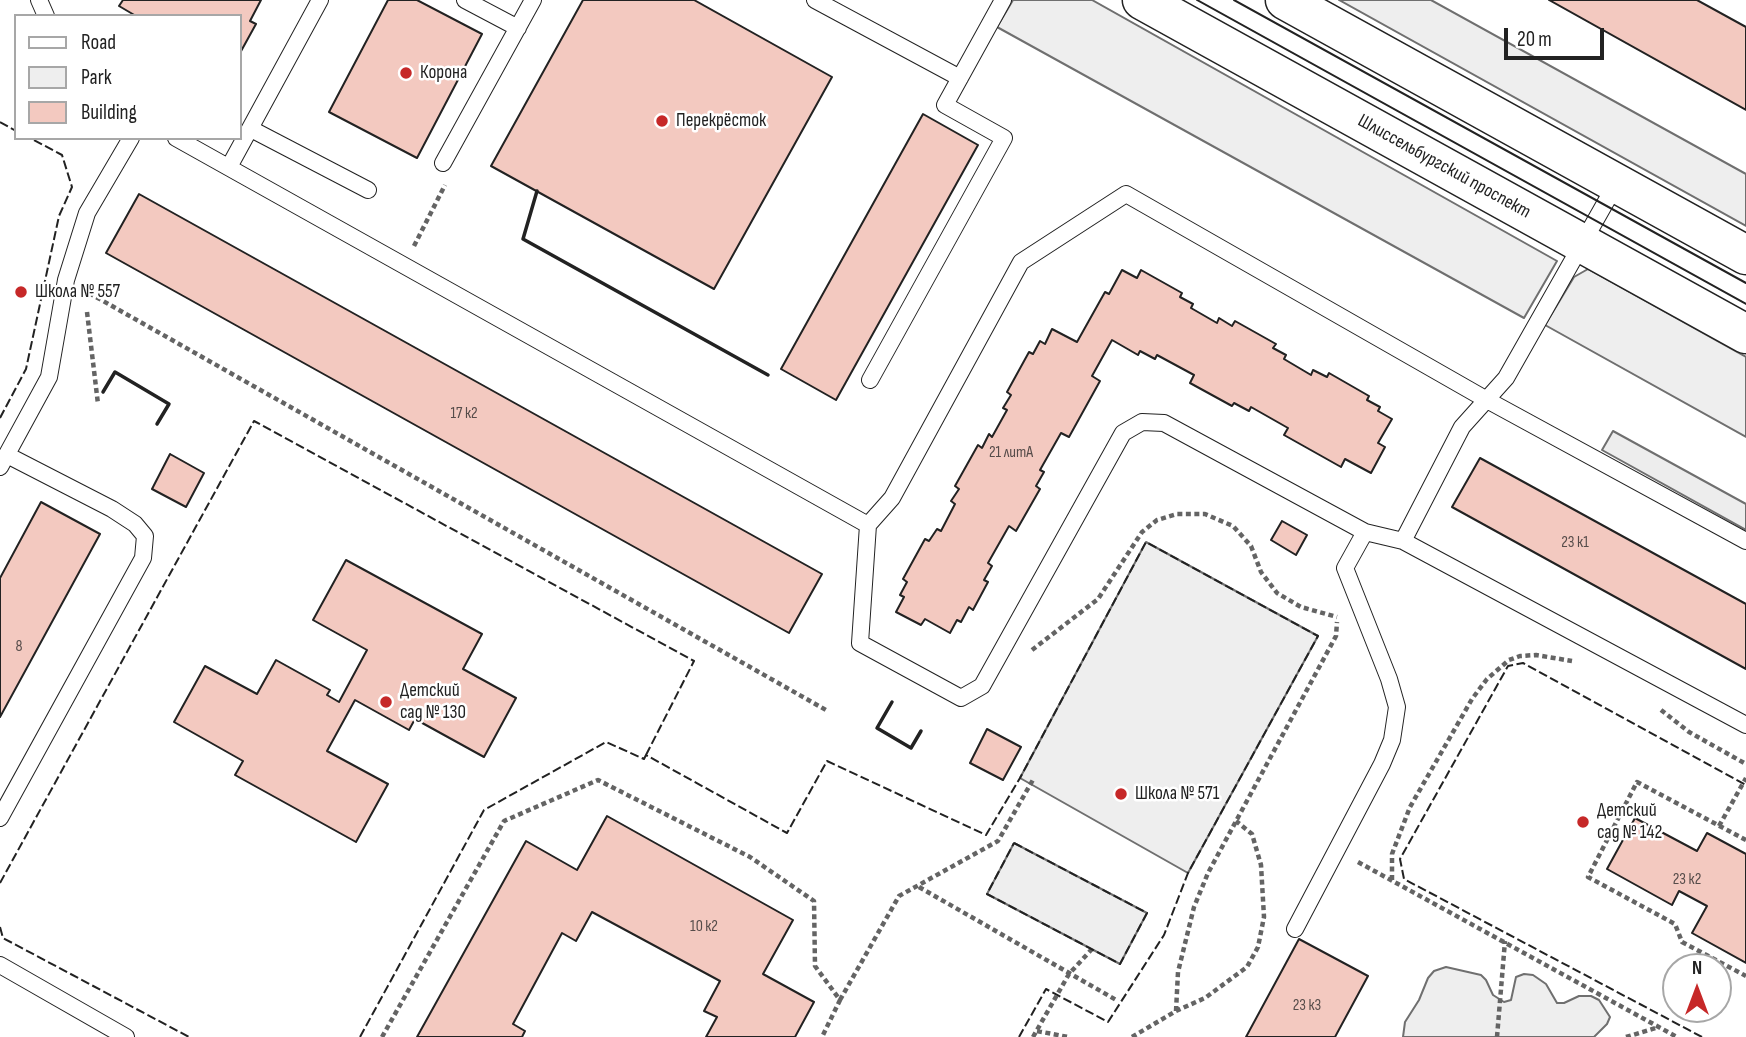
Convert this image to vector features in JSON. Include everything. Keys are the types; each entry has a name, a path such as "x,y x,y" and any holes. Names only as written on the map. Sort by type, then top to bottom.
{"main road":[{"name":"Шлиссельбургский проспект","path":"1142,0 1746,334"},
{"path":"1285,0 1746,255"}],"lane":[{"path":"229,167 320,0"},
{"path":"465,0 518,28"},
{"path":"443,163 533,0"},
{"path":"815,0 960,78"},
{"path":"870,380 1004,138 945,106 1003,0"},
{"path":"251,129 368,190"},
{"path":"0,818 143,558 145,536 135,524 112,509 4,461 49,377 66,280 87,214 130,140"},
{"path":"180,140 868,525"},
{"path":"1403,541 1462,427 1506,379 1616,183"},
{"path":"1746,541 1487,400 1126,194 1021,262 892,498 868,525 860,643 961,698 982,686 1123,433 1142,422 1164,423 1365,532 1403,541 1746,725"},
{"path":"1295,929 1392,740 1396,707 1389,679 1345,568 1365,532"},
{"path":"0,965 127,1037"}],"path":[{"path":"404,265 446,183 443,163"},
{"path":"98,404 85,290 826,710"},
{"path":"982,686 1003,673 1098,599 1142,532 1157,520 1177,514 1205,514 1233,526 1251,546 1261,572 1277,593 1301,607 1337,617 1360,607"},
{"path":"1176,1011 1178,971 1194,907 1208,873 1336,636 1337,617"},
{"path":"1392,880 1392,854 1410,807 1472,699 1487,679 1509,660 1520,656 1536,655 1578,663"},
{"path":"1660,709 1689,732 1746,764"},
{"path":"822,1037 899,896 998,841 1034,778"},
{"path":"1719,826 1746,778"},
{"path":"382,1037 504,821 598,780 750,858 814,901 815,966 840,1000"},
{"path":"1746,840 1637,782 1588,877 1675,925 1682,942 1746,976"},
{"path":"1132,1037 1176,1011 1205,998 1247,967 1258,947 1264,917 1261,865 1252,834 1236,821"},
{"path":"1336,850 1678,1037"},
{"path":"918,886 1118,1001"},
{"path":"1497,1037 1505,941"},
{"path":"1034,1037 1069,974 1092,949"},
{"path":"1626,1037 1660,1027"},
{"path":"1037,1031 1068,1037"}],"green space":[{"path":"1013,0 1092,0 1557,261 1524,318 997,27"},
{"path":"1339,0 1431,0 1746,174 1746,226"},
{"path":"1588,269 1746,357 1746,437 1545,325 1574,277"},
{"path":"1146,542 1318,636 1188,873 1020,778"},
{"path":"1014,843 1147,913 1120,964 987,894"},
{"path":"1446,967 1481,975 1493,995 1504,1002 1511,1000 1516,977 1533,975 1546,984 1557,1003 1564,1003 1579,996 1591,996 1599,1000 1610,1017 1594,1037 1403,1037 1405,1022 1419,1000 1428,978 1434,971"}],"shaded area":[{"path":"1613,431 1746,504 1746,530 1602,450"}],"building":[{"path":"123,0 261,0 250,21 256,24 242,49 242,14 133,14 119,6"},
{"name":"Корона","path":"388,0 417,0 482,34 417,158 329,112"},
{"name":"Перекрёсток","path":"583,0 694,0 832,77 714,289 491,166"},
{"path":"1549,0 1697,0 1746,27 1746,110"},
{"path":"923,114 978,145 836,400 781,369"},
{"path":"139,194 822,574 789,633 106,253"},
{"path":"1122,270 1137,278 1141,270 1182,293 1180,297 1193,304 1191,308 1217,323 1219,318 1232,326 1235,321 1276,344 1273,348 1286,355 1284,359 1311,375 1313,370 1327,377 1329,373 1369,396 1367,400 1380,407 1378,411 1392,419 1378,443 1385,447 1371,473 1345,459 1341,467 1284,435 1288,428 1251,407 1249,411 1234,403 1232,406 1190,383 1194,375 1157,355 1155,359 1140,351 1138,355 1112,340 1092,376 1100,381 1069,437 1061,433 1040,470 1044,472 1036,486 1040,489 1016,531 1009,526 988,563 992,566 984,580 988,582 973,610 969,607 961,622 957,620 950,633 925,619 921,625 896,612 904,597 900,595 907,582 903,579 925,539 929,541 937,529 941,531 955,504 951,501 959,489 955,486 978,445 982,448 989,434 992,437 1007,410 1003,408 1011,395 1007,392 1029,352 1033,354 1040,341 1045,344 1052,329 1077,342 1105,292 1109,294"},
{"path":"170,454 204,473 186,507 152,489"},
{"path":"1480,458 1746,604 1746,669 1452,507"},
{"path":"41,502 100,534 0,717 0,578"},
{"path":"1282,521 1307,535 1296,555 1271,540"},
{"path":"346,560 482,634 463,669 516,698 484,757 415,719 409,730 355,700 327,751 388,784 356,842 235,775 243,761 174,722 205,666 257,694 276,660 330,690 327,695 339,702 367,650 313,620"},
{"path":"987,729 1021,747 1003,780 970,763"},
{"path":"607,816 793,920 763,974 814,1002 795,1037 706,1037 717,1017 704,1011 720,981 592,912 576,941 562,933 513,1024 525,1031 522,1037 417,1037 526,841 577,870"},
{"path":"1635,818 1697,851 1707,833 1746,854 1746,963 1692,933 1707,906 1679,891 1672,905 1607,869"},
{"path":"1299,939 1368,976 1335,1037 1246,1037"}],"tram line":[{"path":"1197,0 1746,304"},
{"path":"1234,0 1746,283"}],"fence":[{"path":"0,122 14,130"},
{"path":"0,418 26,369 59,216 72,187 62,155 34,140"},
{"path":"0,883 254,421 694,661 646,755"},
{"path":"360,1037 484,810 606,742 644,759 646,755 787,833 827,761 986,835 1020,778 1146,542 1318,636 1188,873 1164,935 1108,1022 1046,989 1019,1037"},
{"path":"1702,1037 1404,879 1400,859 1508,666 1523,663 1746,785"},
{"path":"1014,843 1147,913 1120,964 987,894 1014,843"},
{"path":"0,927 3,938 189,1037"}],"wall":[{"path":"537,191 523,239 768,375"},
{"path":"103,392 115,372 169,404 157,424"},
{"path":"892,702 877,728 911,748 921,731"}],"place":[{"name":"Корона","path":"406,73"},
{"name":"Перекрёсток","path":"662,121"},
{"name":"Школа № 557","path":"21,292"},
{"name":"Детский сад № 130","path":"386,702"},
{"name":"Школа № 571","path":"1121,794"},
{"name":"Детский сад № 142","path":"1583,822"}]}
